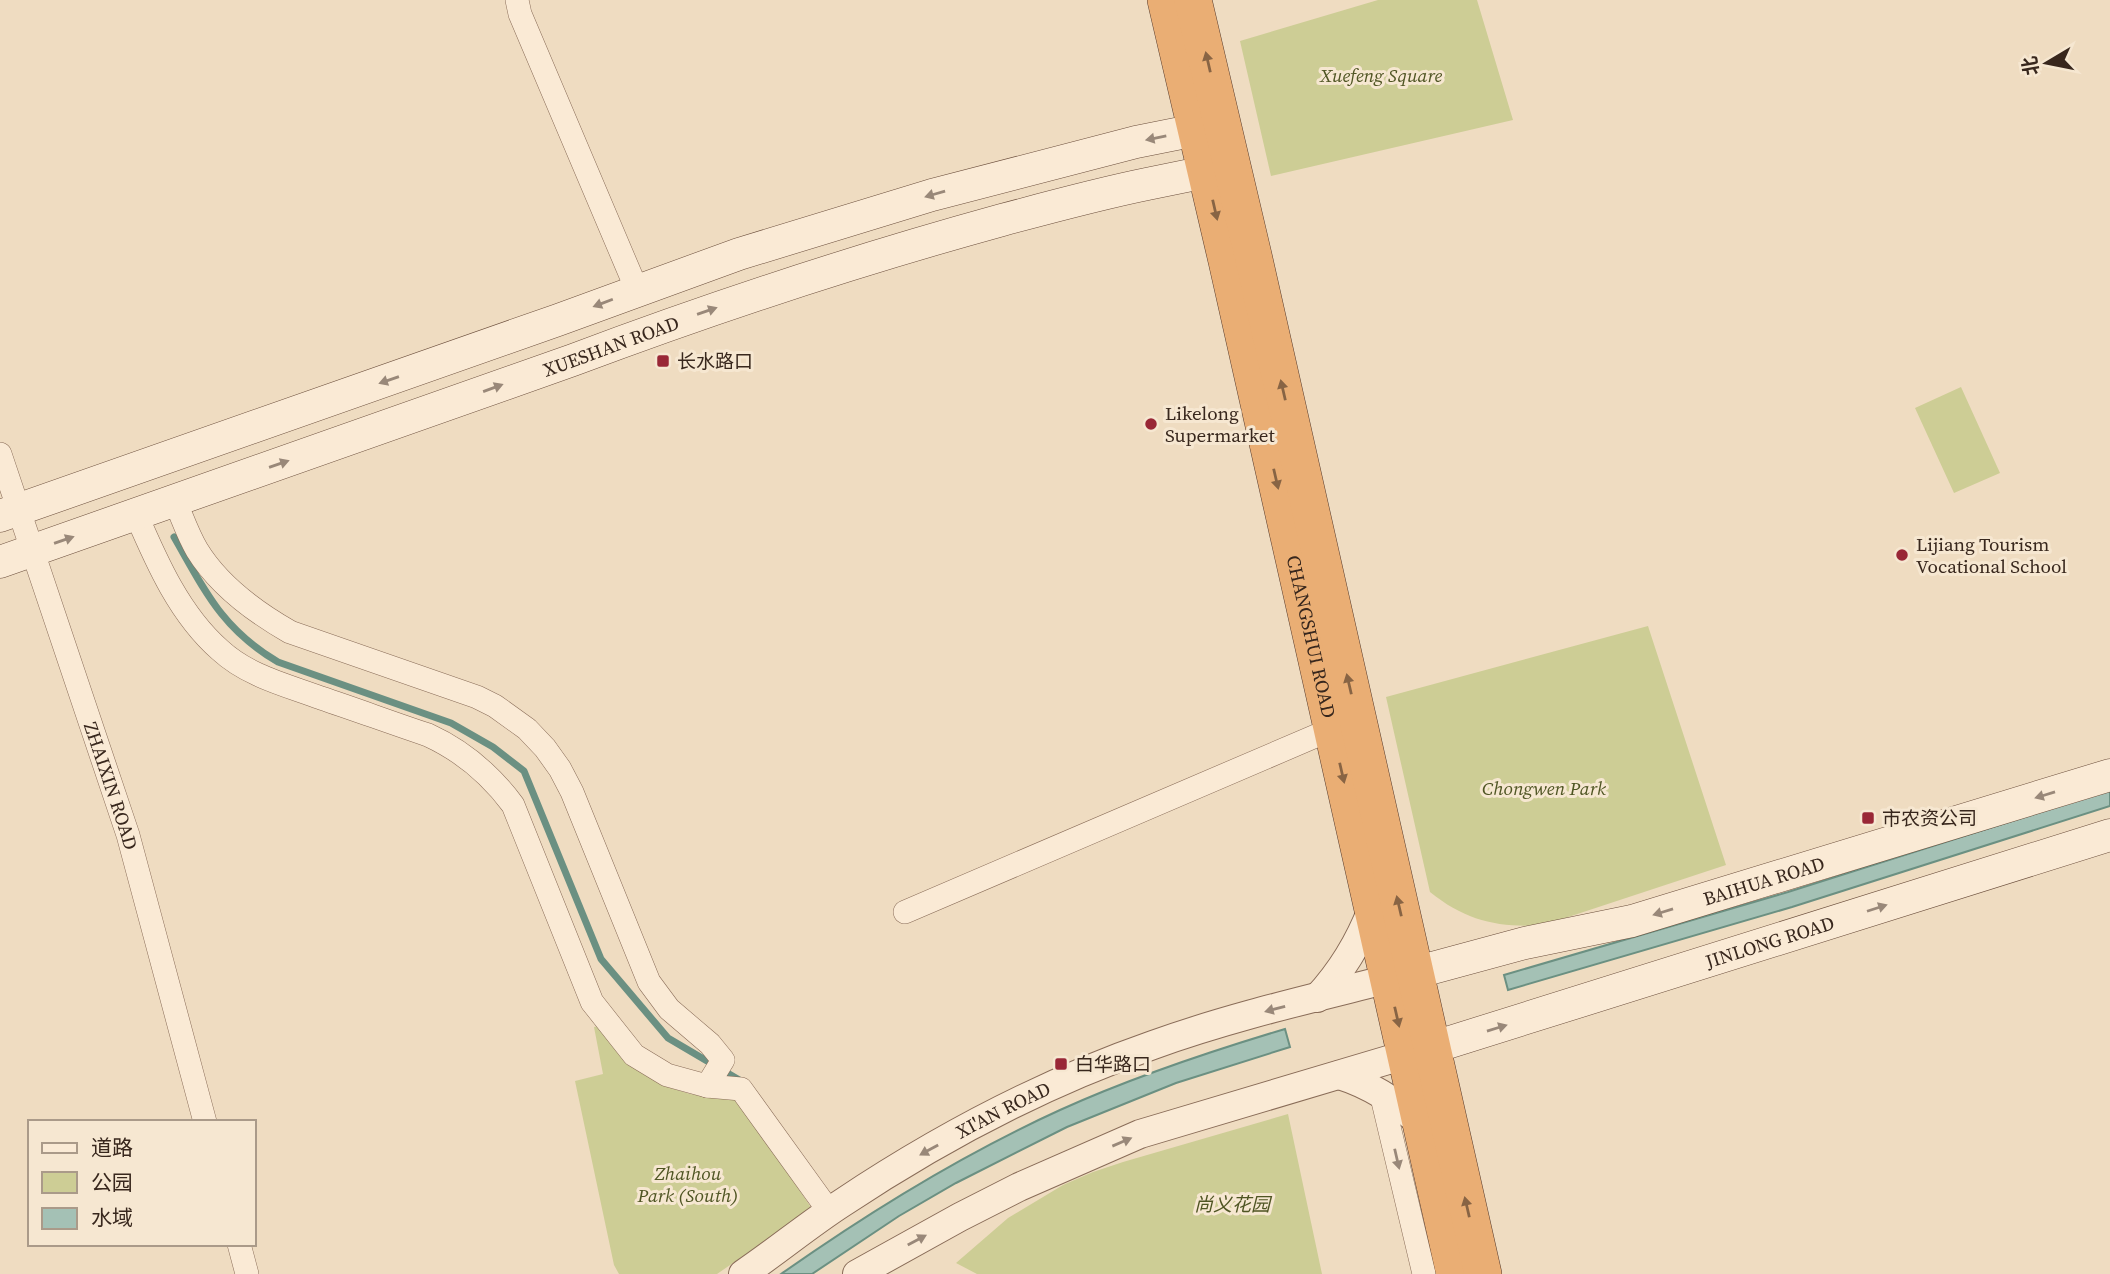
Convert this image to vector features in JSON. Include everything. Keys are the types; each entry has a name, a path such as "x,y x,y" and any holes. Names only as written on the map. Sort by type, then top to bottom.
{"highway":[{"name":"CHANGSHUI ROAD","path":"1166,0 1209,127 1418,1052 1483,1274"},
{"name":"CHANGSHUI ROAD","path":"1193,0 1209,127"},
{"name":"CHANGSHUI ROAD","path":"1219,169 1332,729 1372,909 1401,976"},
{"name":"CHANGSHUI ROAD","path":"1418,1052 1421,1124 1455,1274"}],"main road":[{"path":"9,513 831,224 1110,148 1209,127"},
{"name":"XUESHAN ROAD","path":"0,562 675,322 844,266 1044,209 1219,169"},
{"name":"BAIHUA ROAD","path":"1401,976 1525,943 1632,921 2110,775"},
{"name":"JINLONG ROAD","path":"1418,1052 2110,835"}],"street":[{"path":"517,0 520,14 637,290"},
{"name":"ZHAIXIN ROAD","path":"0,454 9,513 33,551 128,835 204,1120"},
{"path":"175,500 197,549 208,565 242,600 265,618 290,632 477,697 512,717 545,748 572,792 649,982 669,1009 710,1044 723,1060 707,1086"},
{"path":"136,514 159,568 176,595 206,637 237,663 272,680 428,735 446,743 482,768 513,805 592,1002 634,1055 667,1075 707,1086 741,1089 829,1212"},
{"path":"905,912 1332,729"},
{"path":"1317,998 1349,959 1372,909"},
{"name":"XI'AN ROAD","path":"743,1274 829,1212 928,1150 1069,1079 1199,1029 1401,976"},
{"path":"857,1274 1007,1193 1140,1134 1418,1052"},
{"path":"1339,1075 1381,1093 1421,1124"},
{"path":"1381,1093 1424,1274"},
{"path":"240,1246 247,1274"}],"green space":[{"name":"Xuefeng Square","path":"1378,0 1477,0 1513,120 1271,176 1240,41"},
{"path":"1961,387 2000,473 1954,493 1915,408"},
{"name":"Chongwen Park","path":"1648,626 1726,865 1544,925 1497,924 1483,920 1457,910 1430,892 1386,697"},
{"name":"Zhaihou Park (South)","path":"603,1025 671,1088 710,1097 737,1096 812,1209 717,1274 619,1274 614,1265 575,1081 603,1074 594,1027"},
{"name":"尚义花园","path":"1288,1114 1322,1274 977,1274 956,1263 1008,1218 1063,1185 1123,1162"}],"water":[{"path":"2110,790 2110,806 1792,907 1508,990 1504,975 1788,892"},
{"path":"1285,1029 1290,1047 1176,1083 1067,1127 956,1183 899,1216 812,1274 781,1274 916,1186 1023,1127 1143,1076"}],"waterway":[{"path":"174,537 195,575 229,622 242,636 278,662 451,723 493,747 524,771 601,959 668,1038 741,1081"}],"place":[{"name":"长水路口","path":"663,361"},
{"name":"Likelong Supermarket","path":"1151,424"},
{"name":"Lijiang Tourism Vocational School","path":"1902,555"},
{"name":"市农资公司","path":"1868,818"},
{"name":"白华路口","path":"1061,1064"}]}
